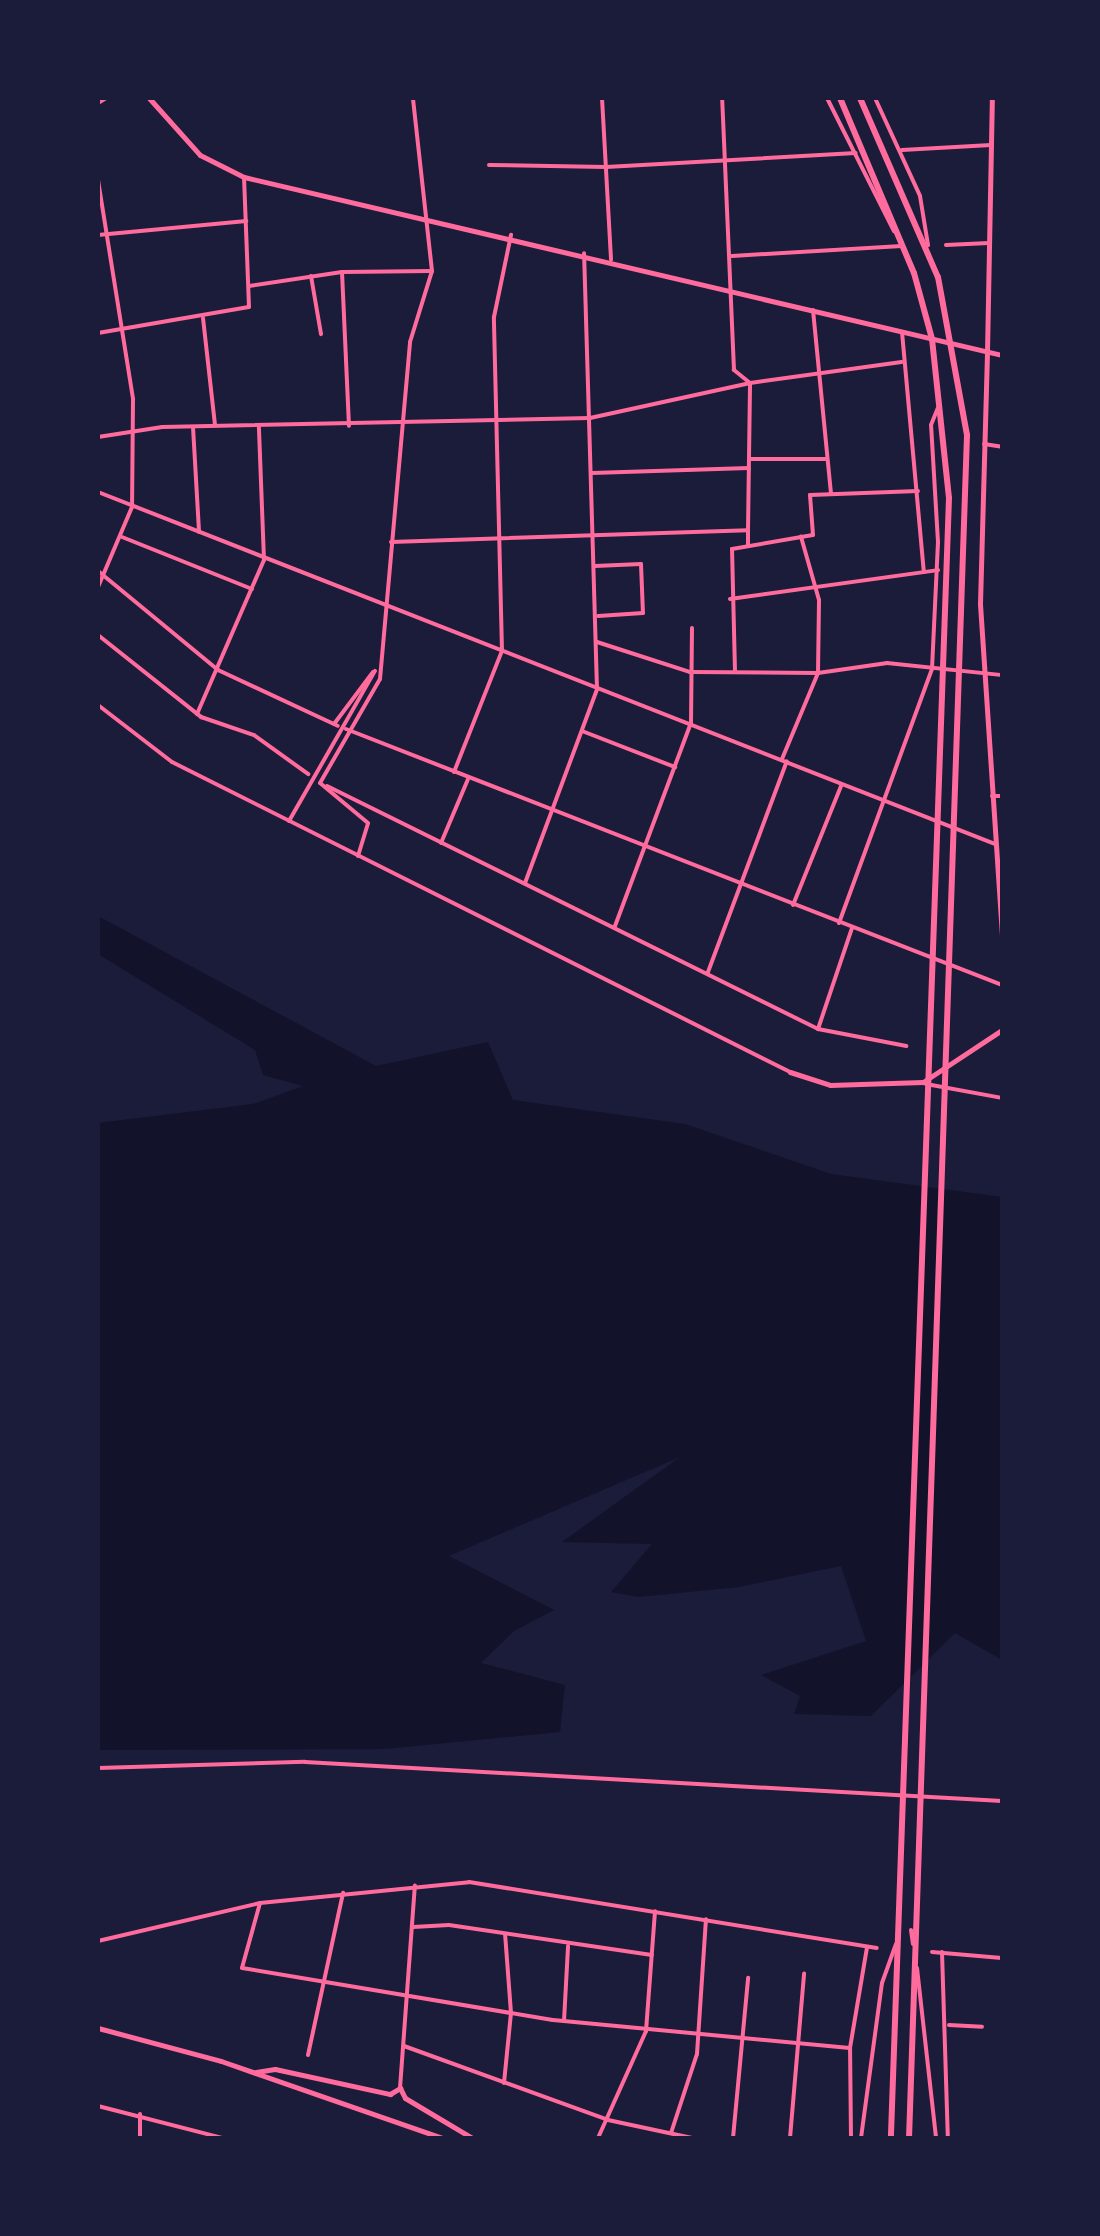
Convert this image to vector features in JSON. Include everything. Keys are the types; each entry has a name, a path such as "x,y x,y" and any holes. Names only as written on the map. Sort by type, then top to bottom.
{"highway":[{"path":"840,98 904,246 932,339 945,438 946,647 891,2138"},
{"path":"860,98 928,245 955,345 967,435 911,1930 909,2138"}],"main road":[{"path":"992,98 984,444 983,676 1002,939"},
{"path":"152,99 200,155 244,177 422,213 1002,355"},
{"path":"790,1072 830,1085 923,1082 1002,1030"},
{"path":"98,2028 255,2072 442,2138"},
{"path":"255,2072 275,2069 390,2094 400,2088 405,2098 472,2138"}],"street":[{"path":"98,103 106,98"},
{"path":"289,821 375,671 405,424 410,342 432,271 422,213 413,98"},
{"path":"602,98 611,260"},
{"path":"722,98 734,290 734,370 750,383"},
{"path":"732,256 904,246 827,98"},
{"path":"875,98 920,196 928,245"},
{"path":"901,150 991,145"},
{"path":"489,165 606,167 856,153"},
{"path":"98,333 118,325 203,318 249,307 244,177"},
{"path":"98,180 118,325 131,377 132,507 122,537 98,587"},
{"path":"98,235 246,221"},
{"path":"454,772 502,651 494,317 511,235"},
{"path":"946,245 989,243"},
{"path":"525,883 597,689 584,253"},
{"path":"249,286 342,272 432,271"},
{"path":"342,272 349,426"},
{"path":"311,276 321,334"},
{"path":"813,310 831,493"},
{"path":"203,318 215,425"},
{"path":"902,331 902,362 918,491 924,572"},
{"path":"98,437 131,428 349,426 590,418 750,383 902,362"},
{"path":"748,546 750,383"},
{"path":"839,923 886,803 932,669 938,570 931,425 941,400"},
{"path":"193,427 199,532"},
{"path":"197,714 264,560 259,427"},
{"path":"984,444 1002,447"},
{"path":"749,459 827,459"},
{"path":"592,473 749,468"},
{"path":"735,672 730,599 732,549 813,535 810,495 918,491"},
{"path":"98,492 264,560 691,723 841,786 995,844"},
{"path":"391,542 748,530"},
{"path":"122,537 252,589"},
{"path":"708,972 818,673 815,584 805,570 801,537"},
{"path":"595,566 641,564 643,613 597,617"},
{"path":"730,599 796,594 815,584 938,570"},
{"path":"98,571 218,670 336,725 375,671"},
{"path":"615,926 691,723 692,628"},
{"path":"98,635 197,714 254,735 308,774"},
{"path":"597,642 690,672 818,673 887,663 983,676 1002,675"},
{"path":"318,782 380,679 375,671"},
{"path":"98,705 148,749 790,1072"},
{"path":"349,730 1002,985"},
{"path":"582,731 675,767"},
{"path":"441,843 469,778"},
{"path":"318,782 615,926 818,1029 906,1046"},
{"path":"318,782 368,823 358,856"},
{"path":"793,905 841,786"},
{"path":"992,796 1002,796"},
{"path":"818,1029 852,928"},
{"path":"923,1082 1002,1098"},
{"path":"98,1768 305,1762 1002,1801"},
{"path":"98,1941 260,1903 343,1892 469,1882 877,1948"},
{"path":"400,2088 404,2046 403,1996 413,1927 415,1886"},
{"path":"308,2055 343,1892"},
{"path":"260,1903 242,1968 564,2021 850,2048"},
{"path":"598,2138 646,2031 655,1910"},
{"path":"671,2133 697,2035 706,1919"},
{"path":"413,1927 505,1934 568,1946 652,1955"},
{"path":"911,1930 936,2138"},
{"path":"504,2083 511,2013 505,1934"},
{"path":"861,2138 882,1983 898,1941"},
{"path":"564,2021 568,1946"},
{"path":"851,2138 850,2048 867,1948"},
{"path":"932,1952 1002,1958"},
{"path":"942,1952 949,2025 948,2138"},
{"path":"790,2138 804,1974"},
{"path":"733,2138 748,1978"},
{"path":"949,2025 982,2027"},
{"path":"404,2046 608,2120 692,2138"},
{"path":"98,2106 140,2114 223,2138"},
{"path":"140,2114 140,2138"}],"shaded area":[{"path":"98,916 376,1066 488,1042 513,1100 685,1124 831,1174 1002,1197 1002,1660 955,1633 871,1716 794,1714 800,1696 761,1675 866,1641 841,1566 739,1587 638,1597 611,1592 652,1544 562,1542 680,1457 449,1556 554,1610 514,1631 481,1663 565,1685 560,1732 385,1749 98,1750 98,1123 253,1104 303,1086 263,1075 255,1050 98,954"}]}
